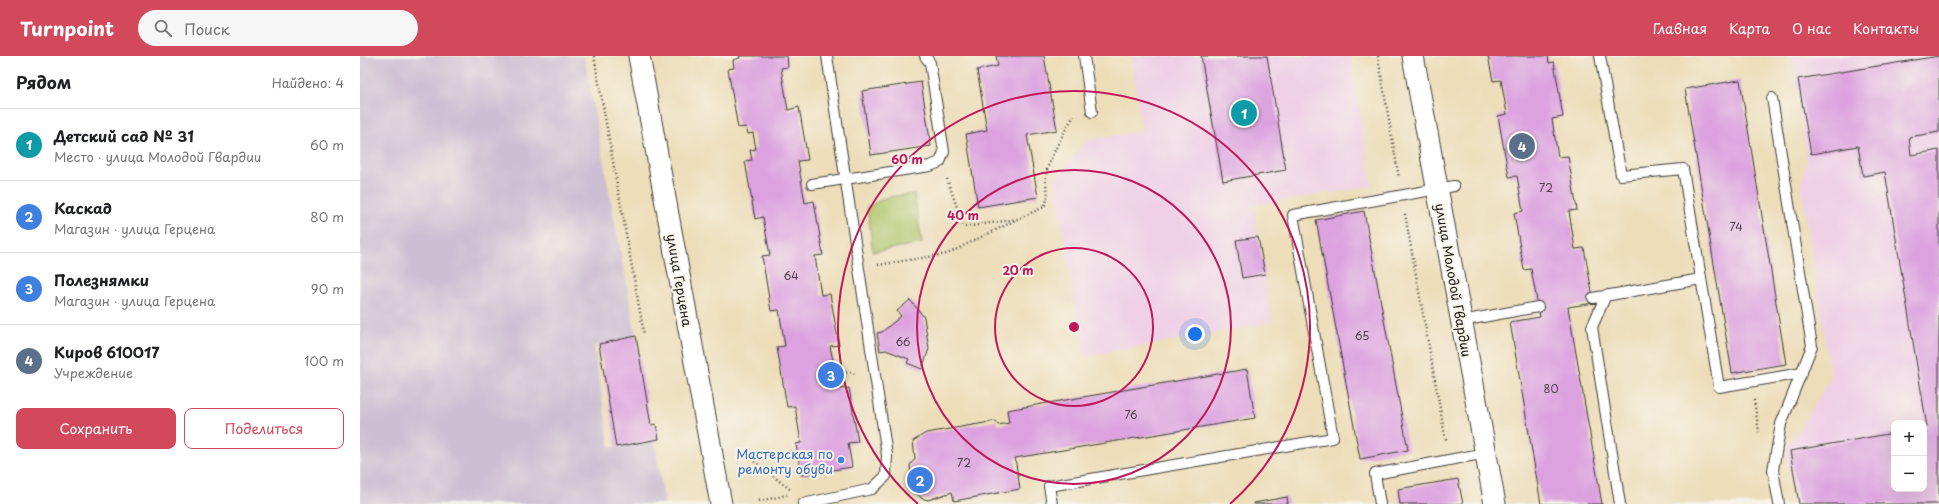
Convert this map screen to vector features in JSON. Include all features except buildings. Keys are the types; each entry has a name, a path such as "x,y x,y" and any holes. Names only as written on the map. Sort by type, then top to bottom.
{"street":[{"name":"улица Герцена","path":"638,56 721,504"},
{"name":"улица Молодой Гвардии","path":"1413,56 1446,187 1461,321 1496,504"}],"lane":[{"path":"804,504 872,489 886,476 887,455 826,56"},
{"path":"812,184 930,166 940,162 944,152 930,62 926,56"},
{"path":"1084,56 1092,112"},
{"path":"1600,56 1621,175 1683,169 1719,387 1802,373"},
{"path":"1772,98 1812,346 1781,424 1773,470 1779,504"},
{"path":"1052,504 1049,486 1333,438 1293,215 1446,187"},
{"path":"1593,298 1701,279"},
{"path":"1606,295 1592,328 1620,504"},
{"path":"1461,321 1538,307"},
{"path":"1380,504 1375,474 1486,453"}],"path":[{"path":"594,56 644,334"},
{"path":"1378,56 1445,436 1459,459"},
{"path":"859,269 947,254 1018,219 1044,208 1049,198 1046,174 1064,132 1089,93"},
{"path":"940,162 964,227 1018,219"},
{"path":"842,373 852,372 857,375 858,381"},
{"path":"751,458 795,494 759,501"}],"shaded area":[{"path":"360,56 584,56 636,336 594,346 610,448 654,440 665,504 360,504"},
{"path":"1131,56 1350,56 1372,186 1253,205 1272,322 1084,357 1054,179 1088,140 1142,131"},
{"path":"1792,56 1939,56 1939,504 1795,504 1785,448 1800,429 1831,377 1801,183 1807,161"}],"green space":[{"path":"914,194 922,243 873,252 867,207 887,197"}],"place":[{"name":"Детский сад № 31","path":"1244,113"},
{"name":"Киров 610017","path":"1522,146"},
{"name":"Полезнямки","path":"831,375"},
{"name":"Мастерская по ремонту обуви","path":"841,460"},
{"name":"Каскад","path":"920,480"}]}
